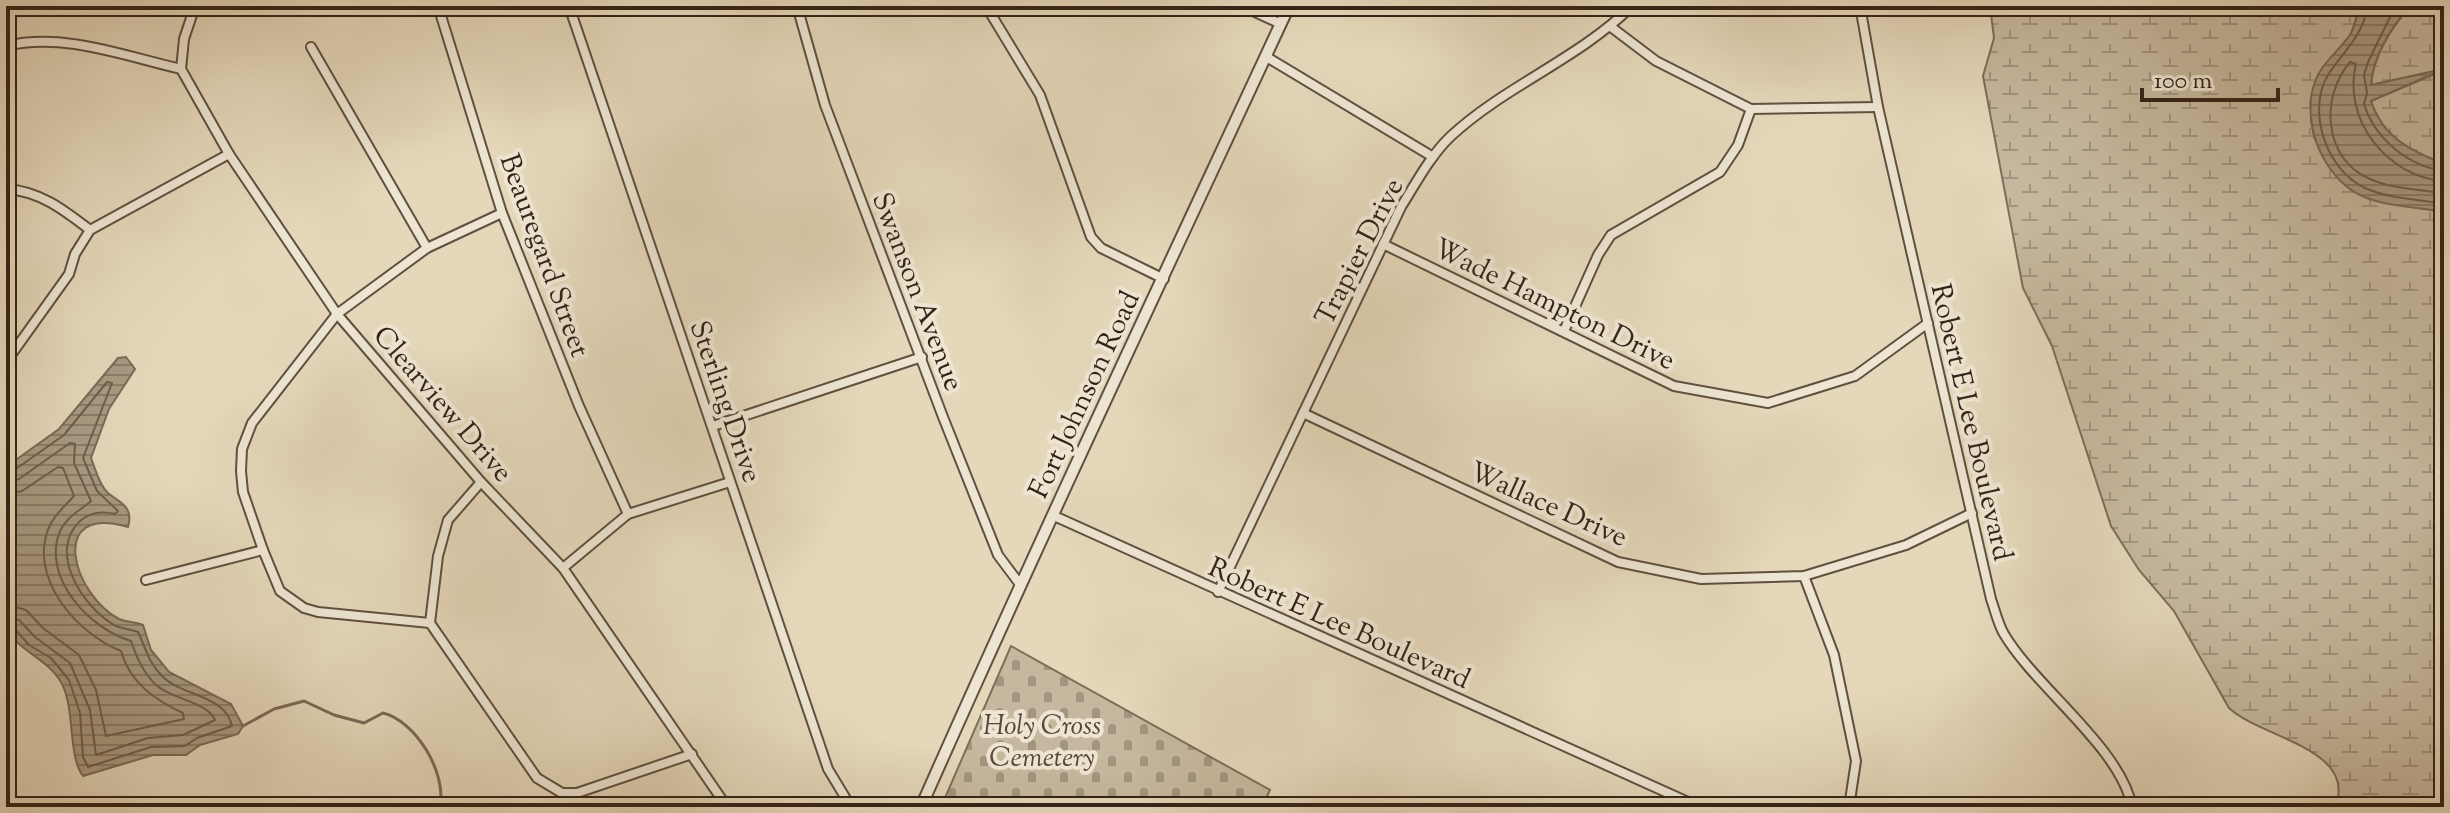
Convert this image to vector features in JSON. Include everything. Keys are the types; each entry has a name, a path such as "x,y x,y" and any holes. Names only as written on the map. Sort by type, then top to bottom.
{"street":[{"path":"6,46 30,40 54,40 181,69 184,39 195,6"},
{"name":"Beauregard Street","path":"438,6 502,213 579,406 628,514"},
{"name":"Sterling Drive","path":"569,6 828,769 851,807"},
{"name":"Swanson Avenue","path":"797,6 825,105 998,555 1019,583"},
{"path":"986,6 1040,95 1091,237 1101,248 1164,279"},
{"path":"1242,6 1281,24"},
{"name":"Fort Johnson Road","path":"921,806 1019,583 1164,279 1289,6"},
{"name":"Trapier Drive","path":"1218,592 1401,207 1433,157 1477,114 1611,27 1632,6"},
{"name":"Robert E Lee Boulevard","path":"1860,6 1878,107 1991,599 2004,634 2049,692 2109,759 2130,795 2132,807"},
{"path":"1611,27 1656,61 1751,109 1878,107"},
{"path":"311,47 427,248"},
{"path":"1265,56 1433,157"},
{"name":"Clearview Drive","path":"181,69 229,154 337,314 481,482 563,568 727,807"},
{"path":"1564,331 1598,255 1611,235 1720,172 1738,145 1751,109"},
{"path":"6,362 69,274 75,254 90,230 229,154"},
{"path":"6,189 28,190 61,208 90,230"},
{"path":"430,623 336,616 304,608 280,591 243,492 242,449 252,423 337,314 427,248 502,213"},
{"name":"Wade Hampton Drive","path":"1383,244 1674,386 1768,403 1855,376 1928,323"},
{"path":"713,426 922,357"},
{"name":"Wallace Drive","path":"1303,413 1618,562 1701,579 1804,576 1906,545 1972,513"},
{"path":"481,482 448,520 438,556 430,623 537,778 549,788 577,793 692,754"},
{"path":"563,568 628,514 730,482"},
{"name":"Robert E Lee Boulevard","path":"1052,515 1699,807"},
{"path":"146,580 263,550"},
{"path":"1804,576 1834,655 1856,761 1849,807"},
{"path":"292,807 317,807"}],"green space":[{"path":"1998,6 2360,6 2351,34 2318,75 2311,121 2314,137 2322,155 2382,202 2444,212 2444,807 2335,807 2339,787 2333,771 2320,758 2229,708 2174,611 2139,570 2111,526 2052,346 2023,288 1983,76 1994,38 1991,14"},
{"path":"2411,6 2444,6 2444,69 2371,85 2375,64 2385,42"},
{"path":"2444,70 2444,164 2399,141 2376,114 2371,101"},
{"name":"Holy Cross Cemetery","path":"1011,646 1270,790 1262,807 941,807"}],"water":[{"path":"2360,6 2411,6 2384,42 2371,85 2444,69 2371,101 2383,125 2400,142 2444,164 2444,212 2390,204 2360,195 2334,173 2316,142 2310,106 2313,89 2322,68 2350,35"},
{"path":"126,357 135,369 109,409 91,458 105,490 127,510 128,527 102,523 86,528 77,539 76,555 80,573 89,591 103,607 119,619 143,625 151,650 169,672 231,704 243,726 238,734 200,745 186,755 153,755 83,776 75,757 63,686 51,670 6,629 6,467 59,429 118,358"}],"waterway":[{"path":"243,726 274,709 304,701 334,715 364,723 383,713 407,726 426,750 439,779 440,807"}]}
